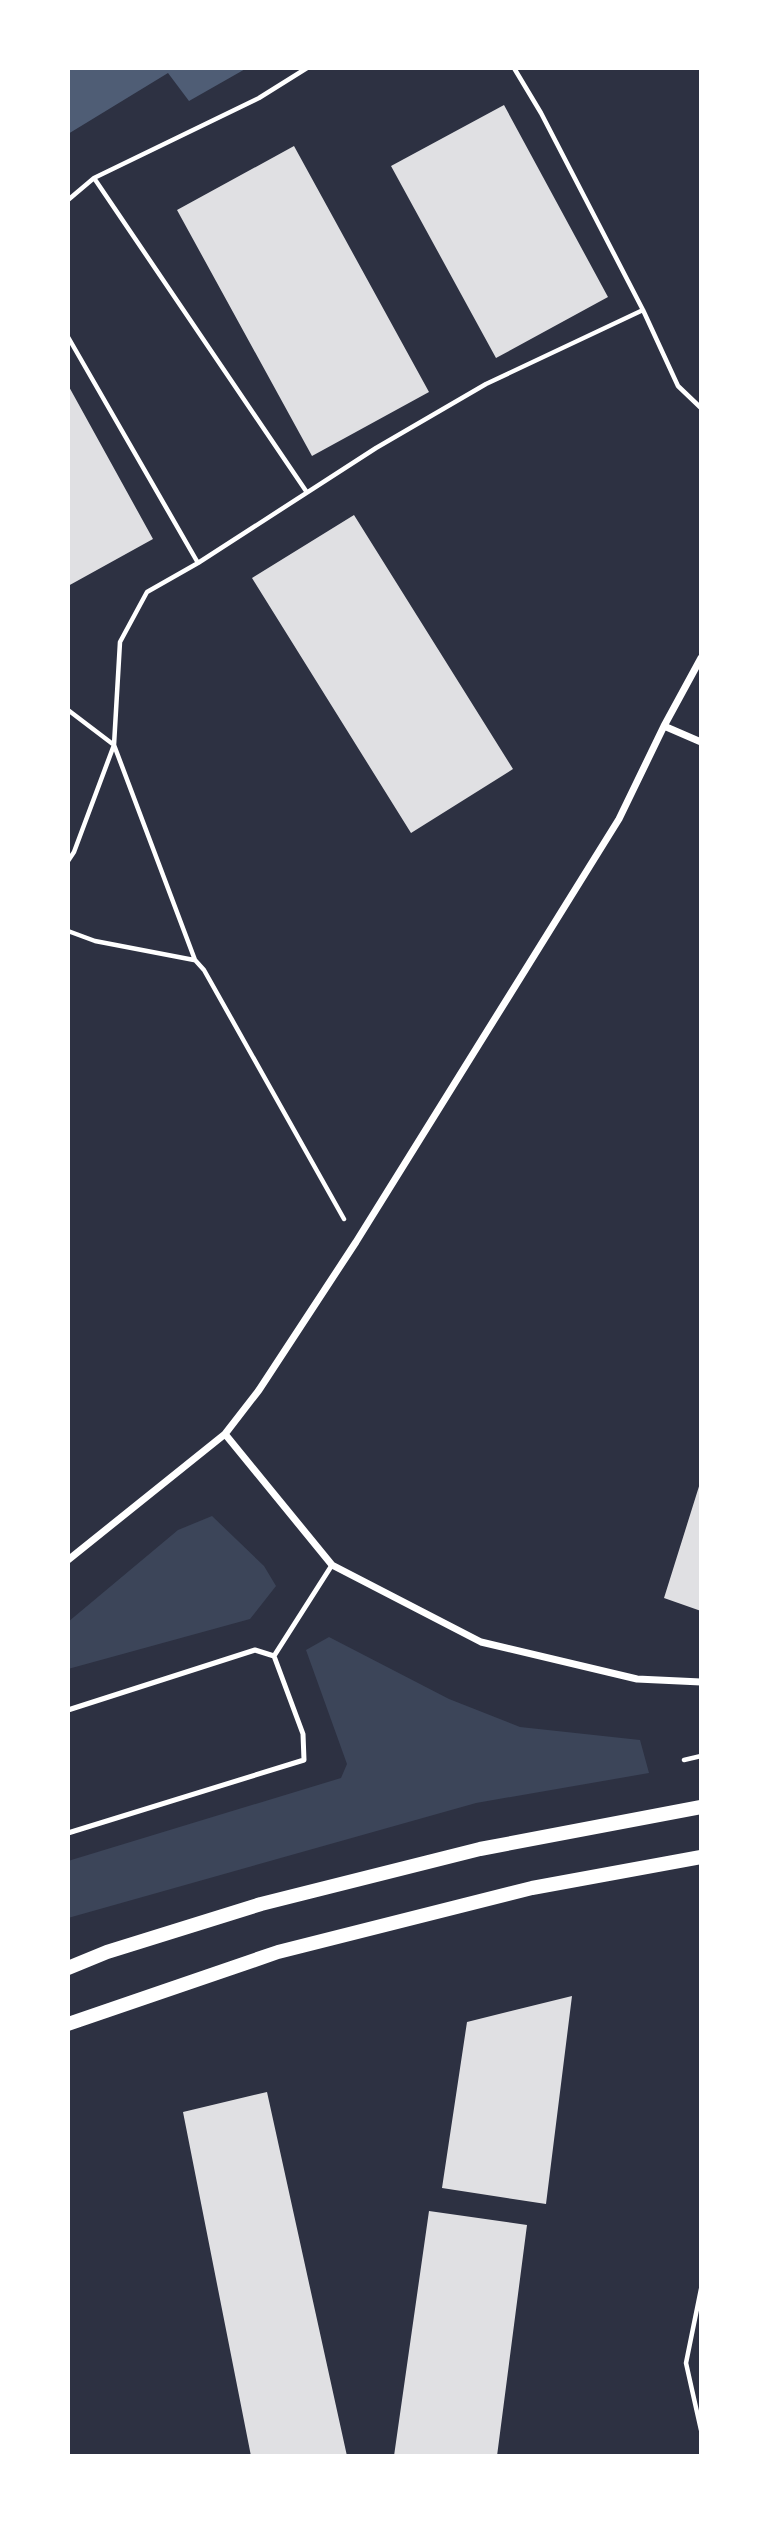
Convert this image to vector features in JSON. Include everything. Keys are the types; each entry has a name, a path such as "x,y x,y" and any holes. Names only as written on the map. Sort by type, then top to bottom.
{"main road":[{"path":"68,1968 107,1952 261,1904 480,1849 701,1807"},
{"path":"68,2024 278,1952 532,1888 701,1857"}],"street":[{"path":"68,1560 225,1434 293,1340 619,819 664,726 701,658"},
{"path":"664,726 701,742"},
{"path":"225,1434 332,1564 481,1642 637,1679 701,1682"}],"lane":[{"path":"274,1656 332,1564"},
{"path":"68,1710 255,1650 274,1656"},
{"path":"68,1833 304,1760 303,1734 274,1656"}],"path":[{"path":"68,200 94,178 259,98 307,68"},
{"path":"514,68 541,113 643,310 678,386 701,408"},
{"path":"94,178 306,491"},
{"path":"68,861 74,852 114,745 120,642 147,592 198,563 306,491 486,384 643,310"},
{"path":"68,337 198,563"},
{"path":"68,710 114,745 194,960 204,970 356,1242"},
{"path":"68,932 94,941 194,960"},
{"path":"684,1760 701,1756"},
{"path":"701,2289 686,2364 701,2430"}],"shaded area":[{"path":"68,68 247,68 189,101 168,73 68,134"},
{"path":"212,1516 264,1566 276,1586 250,1619 68,1669 68,1622 178,1530"},
{"path":"329,1637 449,1699 520,1727 640,1740 649,1773 476,1803 68,1918 68,1861 341,1778 347,1764 306,1650"}],"building":[{"path":"504,105 608,297 496,358 391,166"},
{"path":"294,146 429,392 312,456 177,210"},
{"path":"68,385 153,539 68,586"},
{"path":"354,515 513,769 411,833 252,578"},
{"path":"701,1480 701,1611 664,1598"},
{"path":"572,1996 546,2204 442,2188 467,2022"},
{"path":"267,2092 347,2456 251,2456 183,2112"},
{"path":"429,2211 527,2225 497,2456 394,2456"}]}
